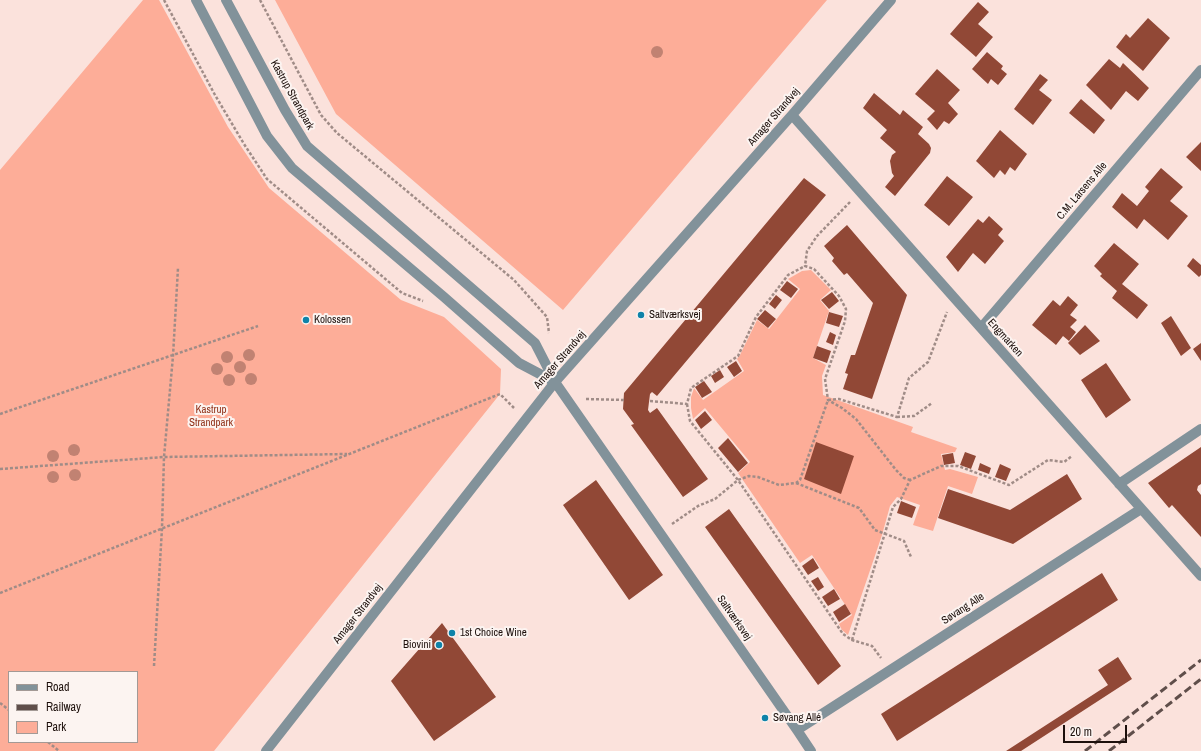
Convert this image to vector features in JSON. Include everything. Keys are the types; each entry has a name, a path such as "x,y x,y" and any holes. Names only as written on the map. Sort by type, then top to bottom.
{"street":[{"path":"196,0 268,136 292,168 444,297 519,364 555,382"},
{"name":"Kastrup Strandpark","path":"226,0 284,110 307,146 535,343 555,382"},
{"name":"Amager Strandvej","path":"266,751 555,382 792,115 891,0"},
{"name":"C.M. Larsens Alle","path":"981,328 1201,70"},
{"name":"Engmarken","path":"792,115 1201,576"},
{"name":"Saltværksvej","path":"555,382 811,751"},
{"path":"1119,484 1201,429"},
{"name":"Søvang Alle","path":"797,730 1141,509"}],"path":[{"path":"260,0 321,115 337,133 514,280 547,317 550,338"},
{"path":"805,266 807,251 817,236 860,192"},
{"path":"796,483 800,480 828,400 825,379 845,321 846,309 839,296 814,269 805,266 788,275 756,317 738,356 691,388 688,404 690,421 738,480 843,634 852,640 872,646 889,671"},
{"path":"154,666 162,528 164,457 178,268"},
{"path":"897,417 909,378 928,362 946,313 956,300"},
{"path":"0,414 258,326"},
{"path":"0,593 500,394 526,419"},
{"path":"567,398 624,400"},
{"path":"828,400 839,399 897,417 914,416 932,402"},
{"path":"828,400 842,408 856,419 896,470 904,478 910,480"},
{"path":"650,401 688,404"},
{"path":"852,640 893,507 901,499 910,480 941,466 958,466 1009,485 1048,460 1064,462 1086,446"},
{"path":"0,469 164,457 349,454"},
{"path":"660,533 698,506 715,499 738,480 749,476 758,477 779,484 796,483 859,508 875,530 904,541 911,557"},
{"path":"0,703 8,709"},
{"path":"49,743 59,751"}],"green space":[{"name":"Kastrup Strandpark","path":"143,0 159,0 228,127 269,188 401,300 444,317 501,369 500,394 214,751 0,751 0,170"},
{"path":"275,0 827,0 563,310 336,114"},
{"path":"811,270 831,290 820,300 829,311 813,358 826,365 822,376 823,395 913,427 911,432 957,448 955,452 941,454 945,470 950,469 978,477 972,494 948,486 933,531 913,525 920,505 897,497 890,506 882,535 848,635 842,630 839,624 852,615 812,555 800,563 738,473 750,462 705,408 693,419 691,408 691,397 694,388 703,400 744,371 737,359 757,320 769,329 800,289 788,279 802,271"}],"building":[{"path":"978,2 989,12 978,24 993,37 976,57 950,34"},
{"path":"1148,18 1170,38 1143,71 1116,47 1126,34 1130,38"},
{"path":"987,52 1003,66 1001,69 1007,74 998,85 991,79 988,84 972,69"},
{"path":"1109,59 1120,68 1123,63 1149,88 1138,101 1126,91 1111,110 1086,85"},
{"path":"937,69 960,90 948,103 958,114 949,124 944,121 937,130 927,119 935,111 915,94"},
{"path":"1040,74 1048,80 1039,90 1052,100 1033,125 1014,109"},
{"path":"874,93 900,115 903,110 923,127 918,134 929,144 931,148 930,153 895,196 885,187 894,176 890,161 892,155 896,152 880,138 887,130 863,108"},
{"path":"1081,99 1105,120 1094,134 1069,113"},
{"path":"1000,130 1027,154 1015,171 1010,167 1005,175 1000,170 994,178 976,161"},
{"path":"1201,142 1201,171 1186,157"},
{"path":"1161,168 1183,187 1170,201 1188,216 1168,240 1144,219 1137,229 1112,207 1122,193 1137,206 1149,191 1145,187"},
{"path":"947,176 973,197 949,226 924,205"},
{"path":"804,178 826,195 657,396 652,392 650,394 648,410 650,413 657,408 708,479 683,497 631,425 634,424 623,409 624,393"},
{"path":"989,216 1003,229 998,235 1004,241 985,264 973,253 958,272 946,257 978,219 983,223"},
{"path":"847,225 907,295 872,399 843,389 848,374 845,373 851,355 855,355 873,303 847,273 844,275 832,261 834,258 824,246"},
{"path":"1114,243 1139,264 1122,284 1148,305 1137,319 1112,298 1117,291 1100,276 1102,274 1094,266"},
{"path":"1193,258 1201,265 1201,275 1199,277 1187,266"},
{"path":"787,281 798,289 791,298 780,290"},
{"path":"832,292 839,301 829,309 821,300"},
{"path":"776,295 782,300 775,309 769,304"},
{"path":"1068,296 1078,305 1070,315 1077,320 1070,327 1076,332 1069,341 1063,336 1056,345 1032,325 1053,300 1060,306"},
{"path":"765,310 776,319 768,328 757,319"},
{"path":"829,312 843,316 839,327 826,323"},
{"path":"1171,316 1191,348 1181,356 1161,323"},
{"path":"1085,325 1100,341 1080,355 1068,343"},
{"path":"830,332 836,335 833,345 826,342"},
{"path":"1201,343 1201,361 1193,349"},
{"path":"817,346 831,351 827,363 813,358"},
{"path":"736,361 742,371 734,377 727,367"},
{"path":"1106,363 1131,400 1106,418 1081,380"},
{"path":"720,370 724,377 715,383 711,376"},
{"path":"704,381 712,392 702,398 695,387"},
{"path":"705,411 712,420 701,429 695,420"},
{"path":"728,438 748,463 738,472 718,448"},
{"path":"816,442 854,456 841,494 804,479"},
{"path":"1201,447 1201,484 1198,486 1197,490 1201,495 1201,537 1172,505 1169,508 1148,483"},
{"path":"965,452 976,456 971,469 960,465"},
{"path":"953,453 955,463 944,465 942,455"},
{"path":"980,463 991,468 989,474 978,470"},
{"path":"1000,464 1011,469 1006,481 995,477"},
{"path":"1067,474 1082,499 1013,544 938,518 948,489 1010,510"},
{"path":"596,480 663,575 629,600 563,505"},
{"path":"901,501 916,507 912,518 897,513"},
{"path":"729,509 841,666 818,685 705,527"},
{"path":"813,558 819,568 808,575 802,566"},
{"path":"1102,573 1118,600 897,741 881,714"},
{"path":"818,577 824,587 818,591 811,581"},
{"path":"834,589 840,599 828,606 822,597"},
{"path":"845,604 851,614 839,622 833,612"},
{"path":"442,623 496,697 434,741 391,681"},
{"path":"1118,657 1132,679 1021,751 1006,751 1108,685 1098,670"}],"railway":[{"path":"1085,751 1201,660"},
{"path":"1109,751 1201,679"}],"place":[{"name":"Saltværksvej","path":"641,315"},
{"name":"Kolossen","path":"306,320"},
{"name":"1st Choice Wine","path":"452,633"},
{"name":"Biovini","path":"439,645"},
{"name":"Søvang Allé","path":"765,718"}]}
